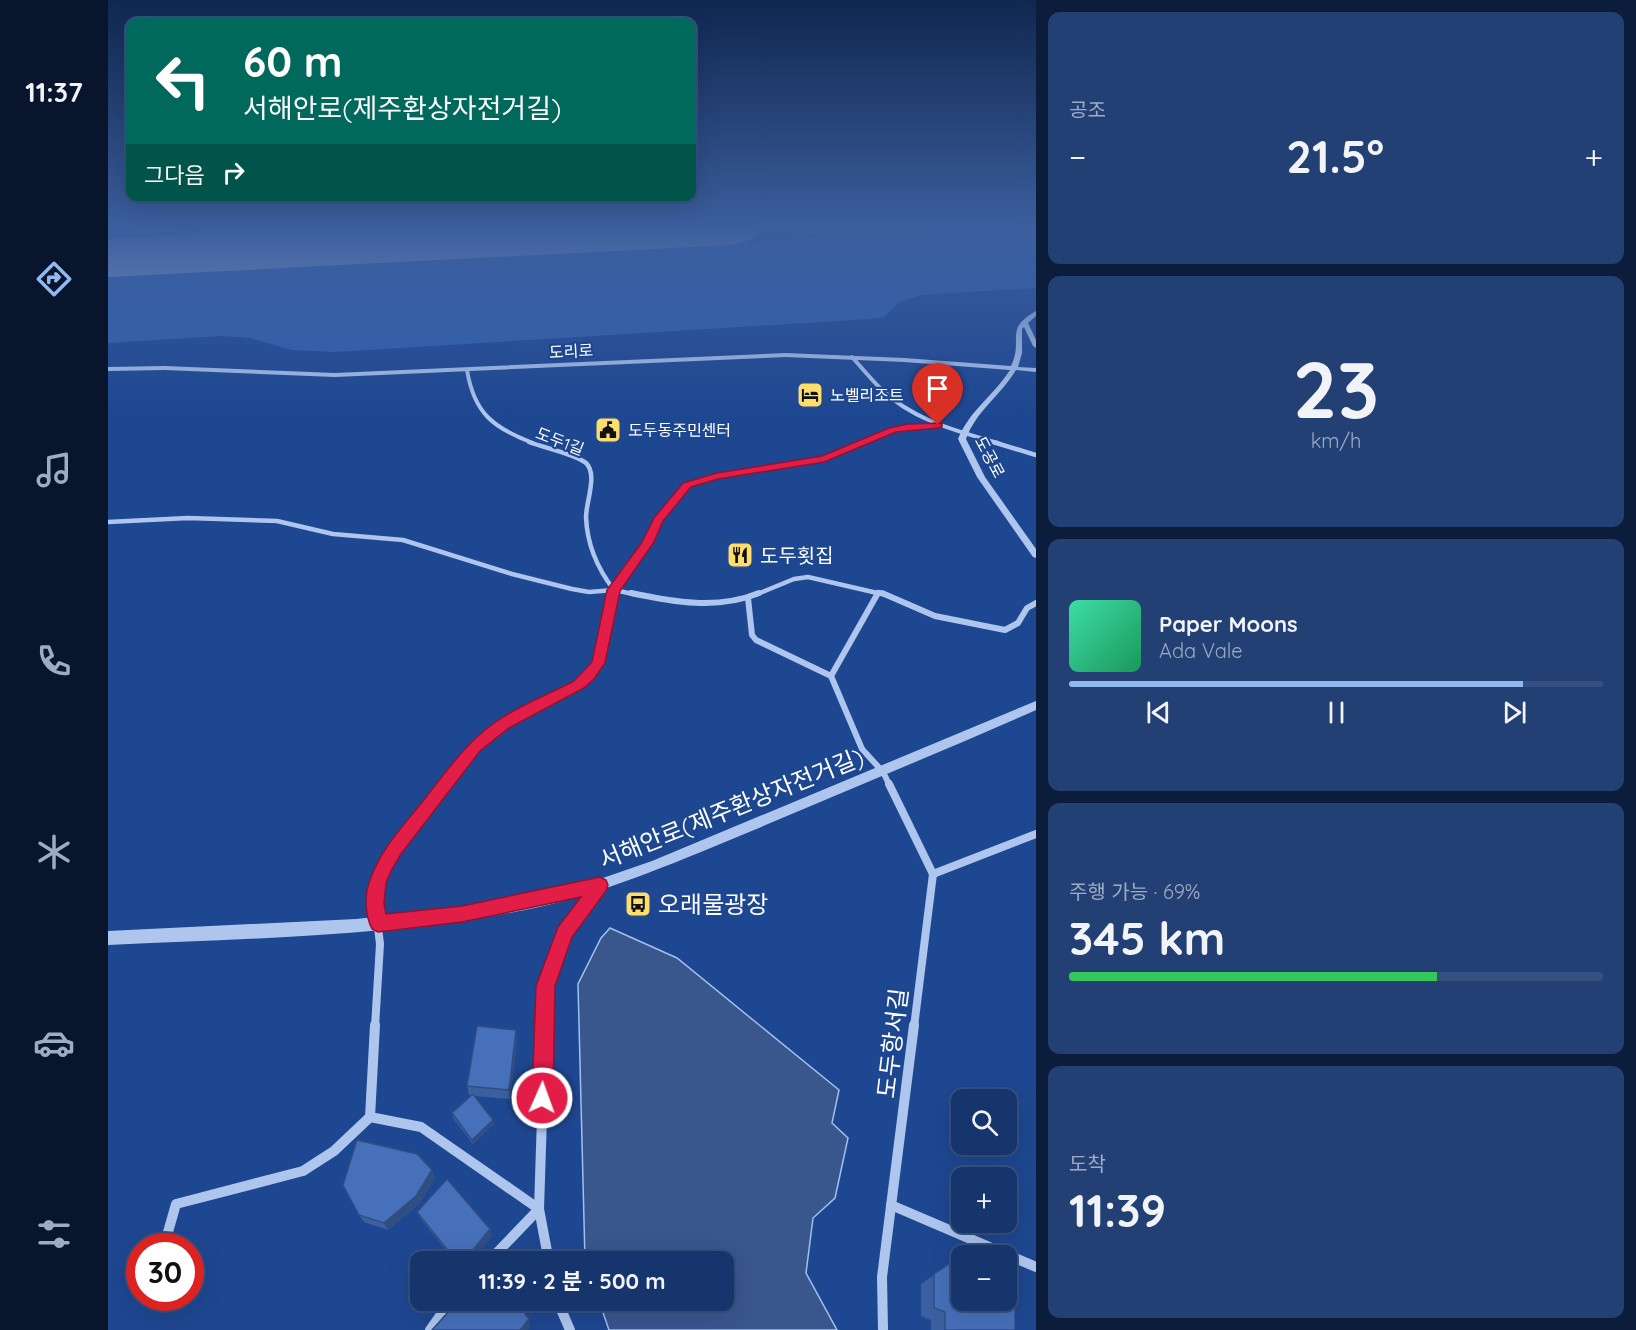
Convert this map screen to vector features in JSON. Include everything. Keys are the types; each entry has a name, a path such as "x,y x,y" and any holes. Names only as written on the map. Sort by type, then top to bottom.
{"street":[{"path":"1036,314 1024,322 1036,346"},
{"name":"도공로","path":"1024,322 1019,328 1019,358 1014,369 964,432 962,439 973,464 1036,555"},
{"name":"도리로","path":"108,369 150,367 335,375 786,356 852,357 1036,370"},
{"path":"852,357 891,398 938,425 1036,455"},
{"name":"도두1길","path":"466,370 471,397 496,427 510,436 573,457 589,466 591,474 586,535 598,571 614,590"},
{"path":"168,1233 176,1204 303,1171 334,1151 370,1117 380,944 375,903 377,883 395,849 474,747 522,712 579,685 589,676 598,663 614,590 648,542 658,521 687,485 717,476 824,459 893,430 938,425"},
{"path":"108,522 188,518 277,521 333,534 403,540 512,574 572,589 589,592 614,590 690,604 748,598 800,577 829,580 879,592 935,616 992,629 1013,627 1027,608 1036,603"},
{"path":"831,676 879,592"},
{"path":"748,598 752,634 756,639 831,676 862,749 883,772 933,874 1036,834"},
{"name":"서해안로(제주환상자전거길)","path":"108,938 378,924 462,914 600,885 649,868 883,772 1036,705"},
{"name":"도두항서길","path":"883,1330 882,1277 933,874"},
{"path":"547,1251 538,1209 546,986 565,933 600,885"},
{"path":"370,1117 421,1127 538,1209"},
{"path":"891,1205 1036,1267"},
{"path":"498,1251 538,1209"},
{"path":"430,1330 443,1311"},
{"path":"562,1311 570,1330"}],"shaded area":[{"path":"108,289 1018,289 920,295 898,303 884,317 871,319 335,352 292,350 250,338 222,336 108,343"},
{"path":"610,928 677,958 839,1090 832,1123 848,1138 835,1198 813,1218 806,1273 837,1330 609,1330 602,1311 734,1311 734,1251 585,1251 578,984 601,938"}],"building":[{"path":"477,1026 516,1030 509,1090 467,1086"},
{"path":"473,1094 493,1120 472,1140 452,1113"},
{"path":"357,1140 417,1154 432,1170 416,1196 384,1223 359,1215 343,1185"},
{"path":"447,1179 490,1229 472,1251 448,1251 417,1212"},
{"path":"951,1263 951,1311 1015,1311 1015,1330 945,1330 945,1312 934,1308 934,1274"},
{"path":"449,1311 523,1311 529,1319 520,1330 432,1330"}],"place":[{"name":"노벨리조트","path":"810,395"},
{"name":"도두동주민센터","path":"608,430"},
{"name":"도두횟집","path":"740,555"},
{"name":"오래물광장","path":"638,904"}],"route":[{"path":"542,1098 546,986 565,933 600,885 462,914 378,924 375,903 377,883 383,868 395,849 474,747 522,712 579,685 589,676 598,663 614,590 648,542 664,512 687,485 717,476 824,459 893,430 938,425"}]}
